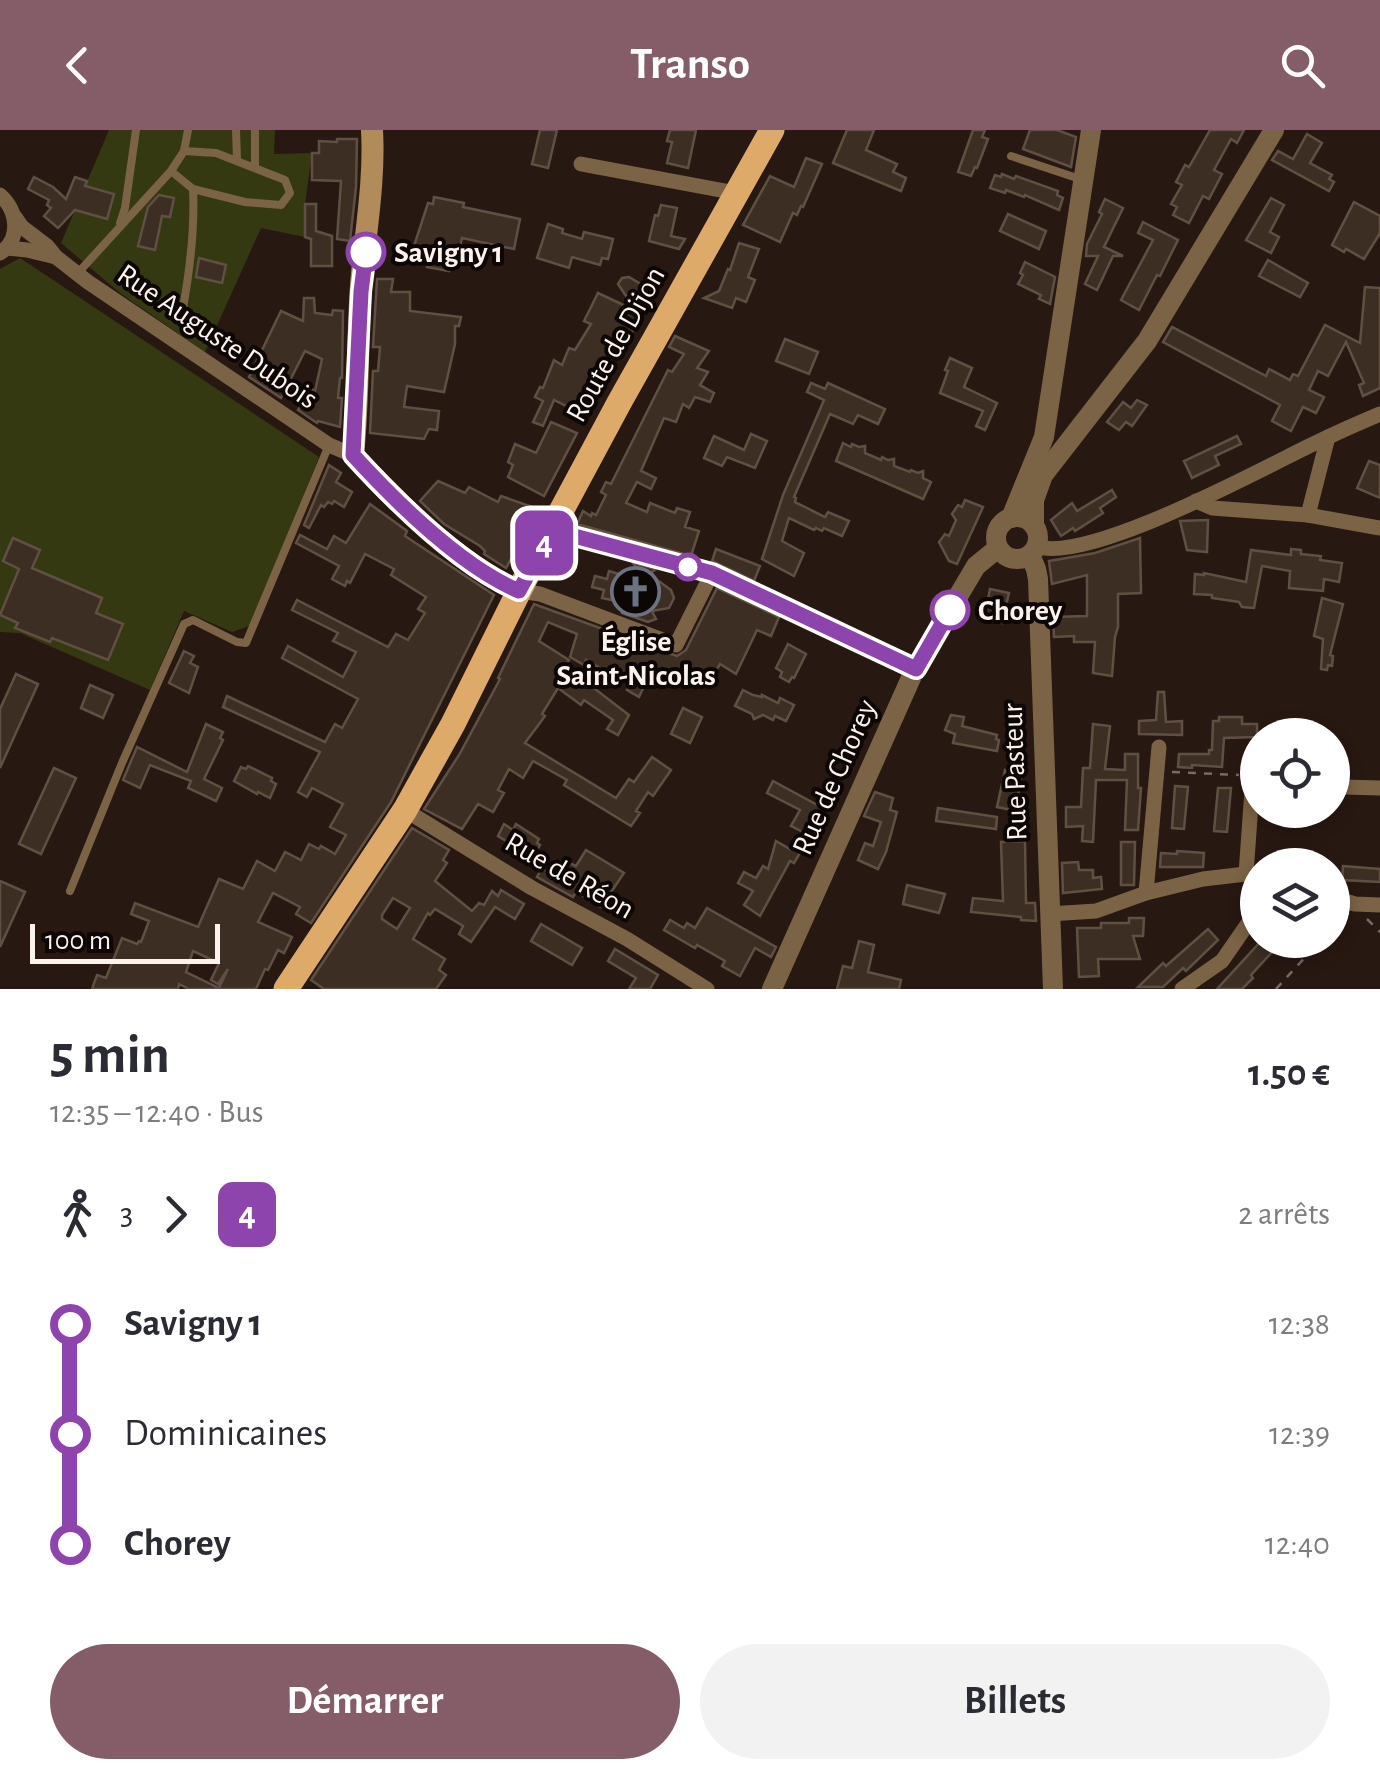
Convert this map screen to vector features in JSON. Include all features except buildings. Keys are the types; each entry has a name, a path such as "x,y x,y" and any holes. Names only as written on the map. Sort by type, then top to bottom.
{"main road":[{"path":"372,130 353,455 410,514 495,581 519,591"},
{"name":"Route de Dijon","path":"286,989 406,810 619,403 772,130"}],"street":[{"path":"1090,130 1044,437 1011,518 998,527 998,548 1012,558 1021,558 1033,542 1034,500 1042,475 1148,340 1274,130"},
{"path":"581,164 736,194"},
{"name":"Rue Auguste Dubois","path":"0,194 22,227 77,274 330,444 353,455"},
{"path":"4,250 14,236 15,217"},
{"name":"Rue Auguste Dubois","path":"4,250 27,250 56,257"},
{"path":"1011,518 1026,519 1033,542 1044,549 1070,548 1118,534 1196,501 1380,414"},
{"path":"1308,515 1328,437"},
{"path":"1196,501 1212,508 1308,515 1380,528"},
{"path":"552,530 712,573 916,669"},
{"name":"Rue Pasteur","path":"1033,542 1038,579 1054,989"},
{"name":"Rue de Chorey","path":"772,989 916,669 976,566 998,548"},
{"path":"519,591 540,594 676,645 712,573"},
{"path":"1146,893 1158,747"},
{"path":"1350,787 1380,788"},
{"name":"Rue de Réon","path":"406,810 707,989"},
{"path":"1049,914 1096,910 1203,879 1240,877"},
{"path":"1350,903 1380,905"},
{"path":"1182,989 1222,961 1240,935"}],"lane":[{"path":"118,227 125,208 136,130"},
{"path":"77,274 170,171 184,152 188,130"},
{"path":"236,130 236,159"},
{"path":"255,130 255,167"},
{"path":"170,171 193,189 245,202 281,205 290,194 285,180 236,159 216,153 184,152"},
{"path":"1012,156 1083,180"},
{"path":"184,308 193,189"},
{"path":"70,891 184,624 193,620 236,642 246,643 330,444"}],"path":[{"path":"1156,772 1240,775"},
{"path":"1276,989 1304,958"}],"green space":[{"path":"109,130 275,130 274,154 312,153 305,237 261,228 205,352 120,293 61,243"},
{"path":"20,258 319,457 252,625 232,632 184,611 150,690 20,633 0,632 0,269"}],"bus line":[{"name":"4","path":"366,252 353,455 410,514 495,581 519,591 552,530 712,573 916,669 950,610"}],"place":[{"name":"Savigny 1","path":"366,252"},
{"name":"Église Saint-Nicolas","path":"636,592"},
{"name":"Chorey","path":"950,610"}]}
